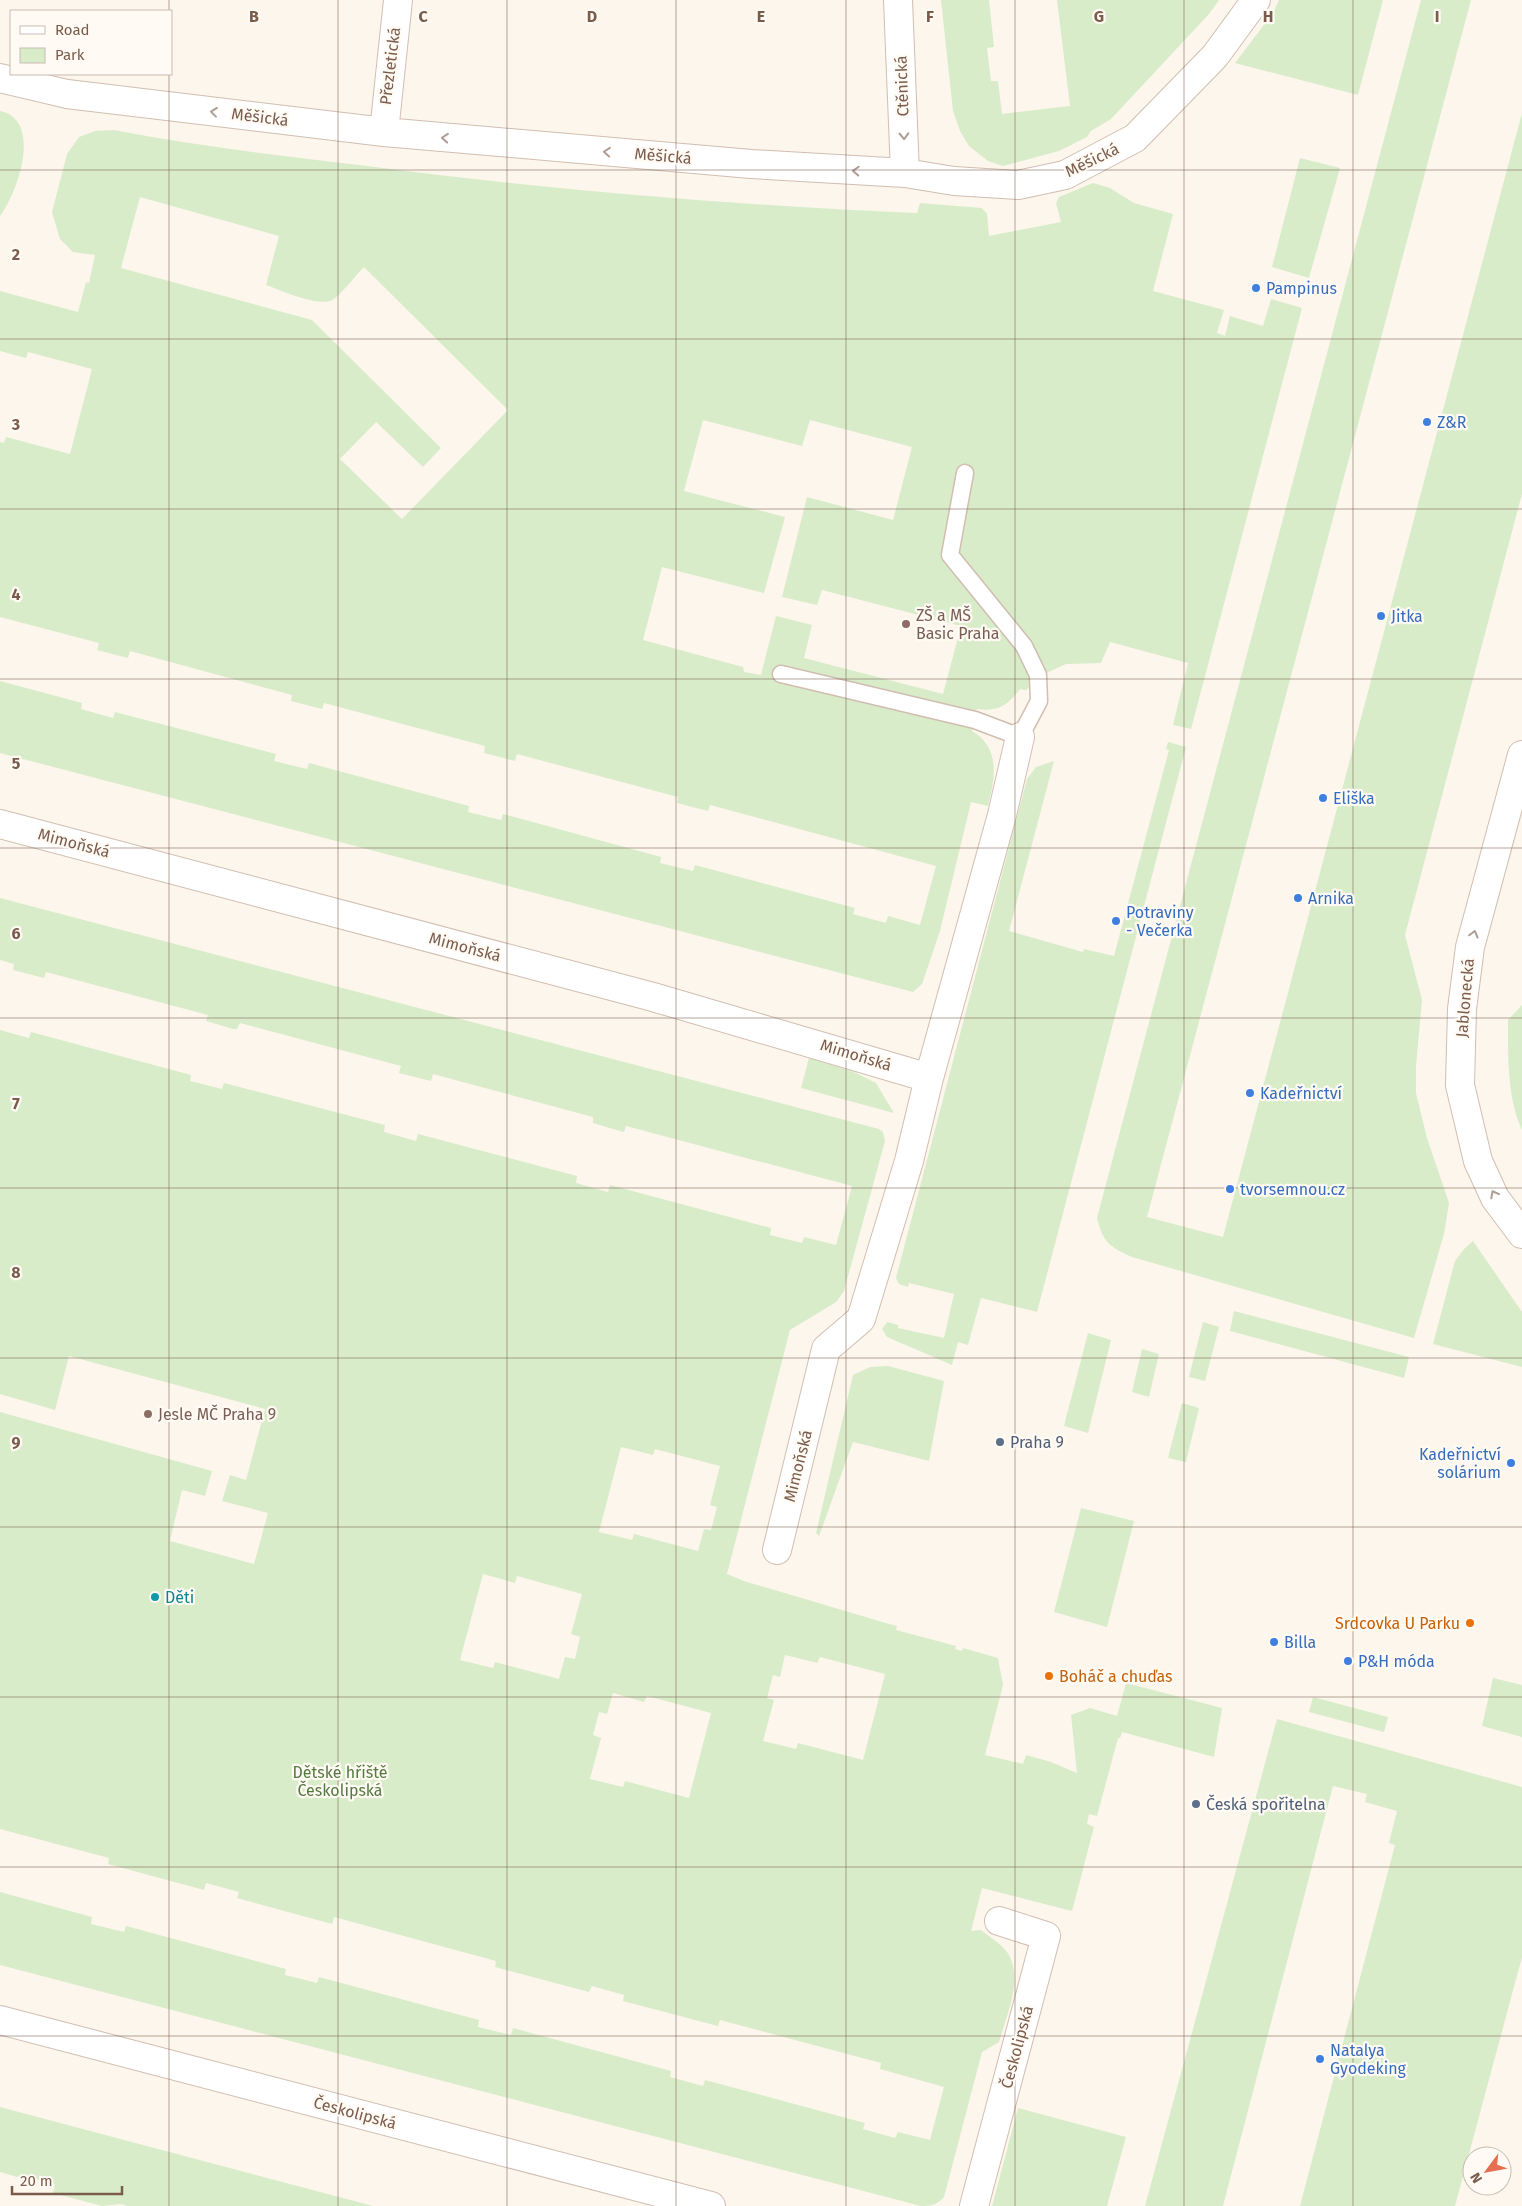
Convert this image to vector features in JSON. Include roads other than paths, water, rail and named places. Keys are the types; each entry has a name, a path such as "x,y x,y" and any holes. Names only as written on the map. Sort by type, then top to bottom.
{"street":[{"name":"Přezletická","path":"384,132 398,0"},
{"name":"Ctěnická","path":"898,0 905,173"},
{"name":"Měšická","path":"0,78 67,94 384,132 751,164 905,173 954,181 1018,185 1065,175 1135,138 1215,56 1256,0"},
{"name":"Mimoňská","path":"777,1550 826,1349 861,1319 909,1161 929,1078 1002,815 1020,737"},
{"name":"Jablonecká","path":"1522,755 1470,947 1462,1009 1460,1085 1478,1161 1495,1198 1522,1234"},
{"name":"Mimoňská","path":"0,824 636,992 929,1078"},
{"name":"Českolipská","path":"974,2206 1046,1936 999,1920"},
{"name":"Českolipská","path":"0,2020 711,2206"}],"lane":[{"path":"781,674 975,720 1020,737 1039,701 1038,675 1024,646 950,555 966,473"}],"place":[{"name":"Pampinus","path":"1256,288"},
{"name":"Z&R","path":"1427,422"},
{"name":"Jitka","path":"1381,616"},
{"name":"ZŠ a MŠ Basic Praha","path":"906,624"},
{"name":"Eliška","path":"1323,798"},
{"name":"Arnika","path":"1298,898"},
{"name":"Potraviny - Večerka","path":"1116,921"},
{"name":"Kadeřnictví","path":"1250,1093"},
{"name":"tvorsemnou.cz","path":"1230,1189"},
{"name":"Jesle MČ Praha 9","path":"148,1414"},
{"name":"Praha 9","path":"1000,1442"},
{"name":"Kadeřnictví solárium","path":"1511,1463"},
{"name":"Děti","path":"155,1597"},
{"name":"Srdcovka U Parku","path":"1470,1623"},
{"name":"Billa","path":"1274,1642"},
{"name":"P&H móda","path":"1348,1661"},
{"name":"Boháč a chuďas","path":"1049,1676"},
{"name":"Česká spořitelna","path":"1196,1804"},
{"name":"Natalya Gyodeking","path":"1320,2059"}],"park label":[{"name":"Dětské hřiště Českolipská","path":"340,1781"}]}
